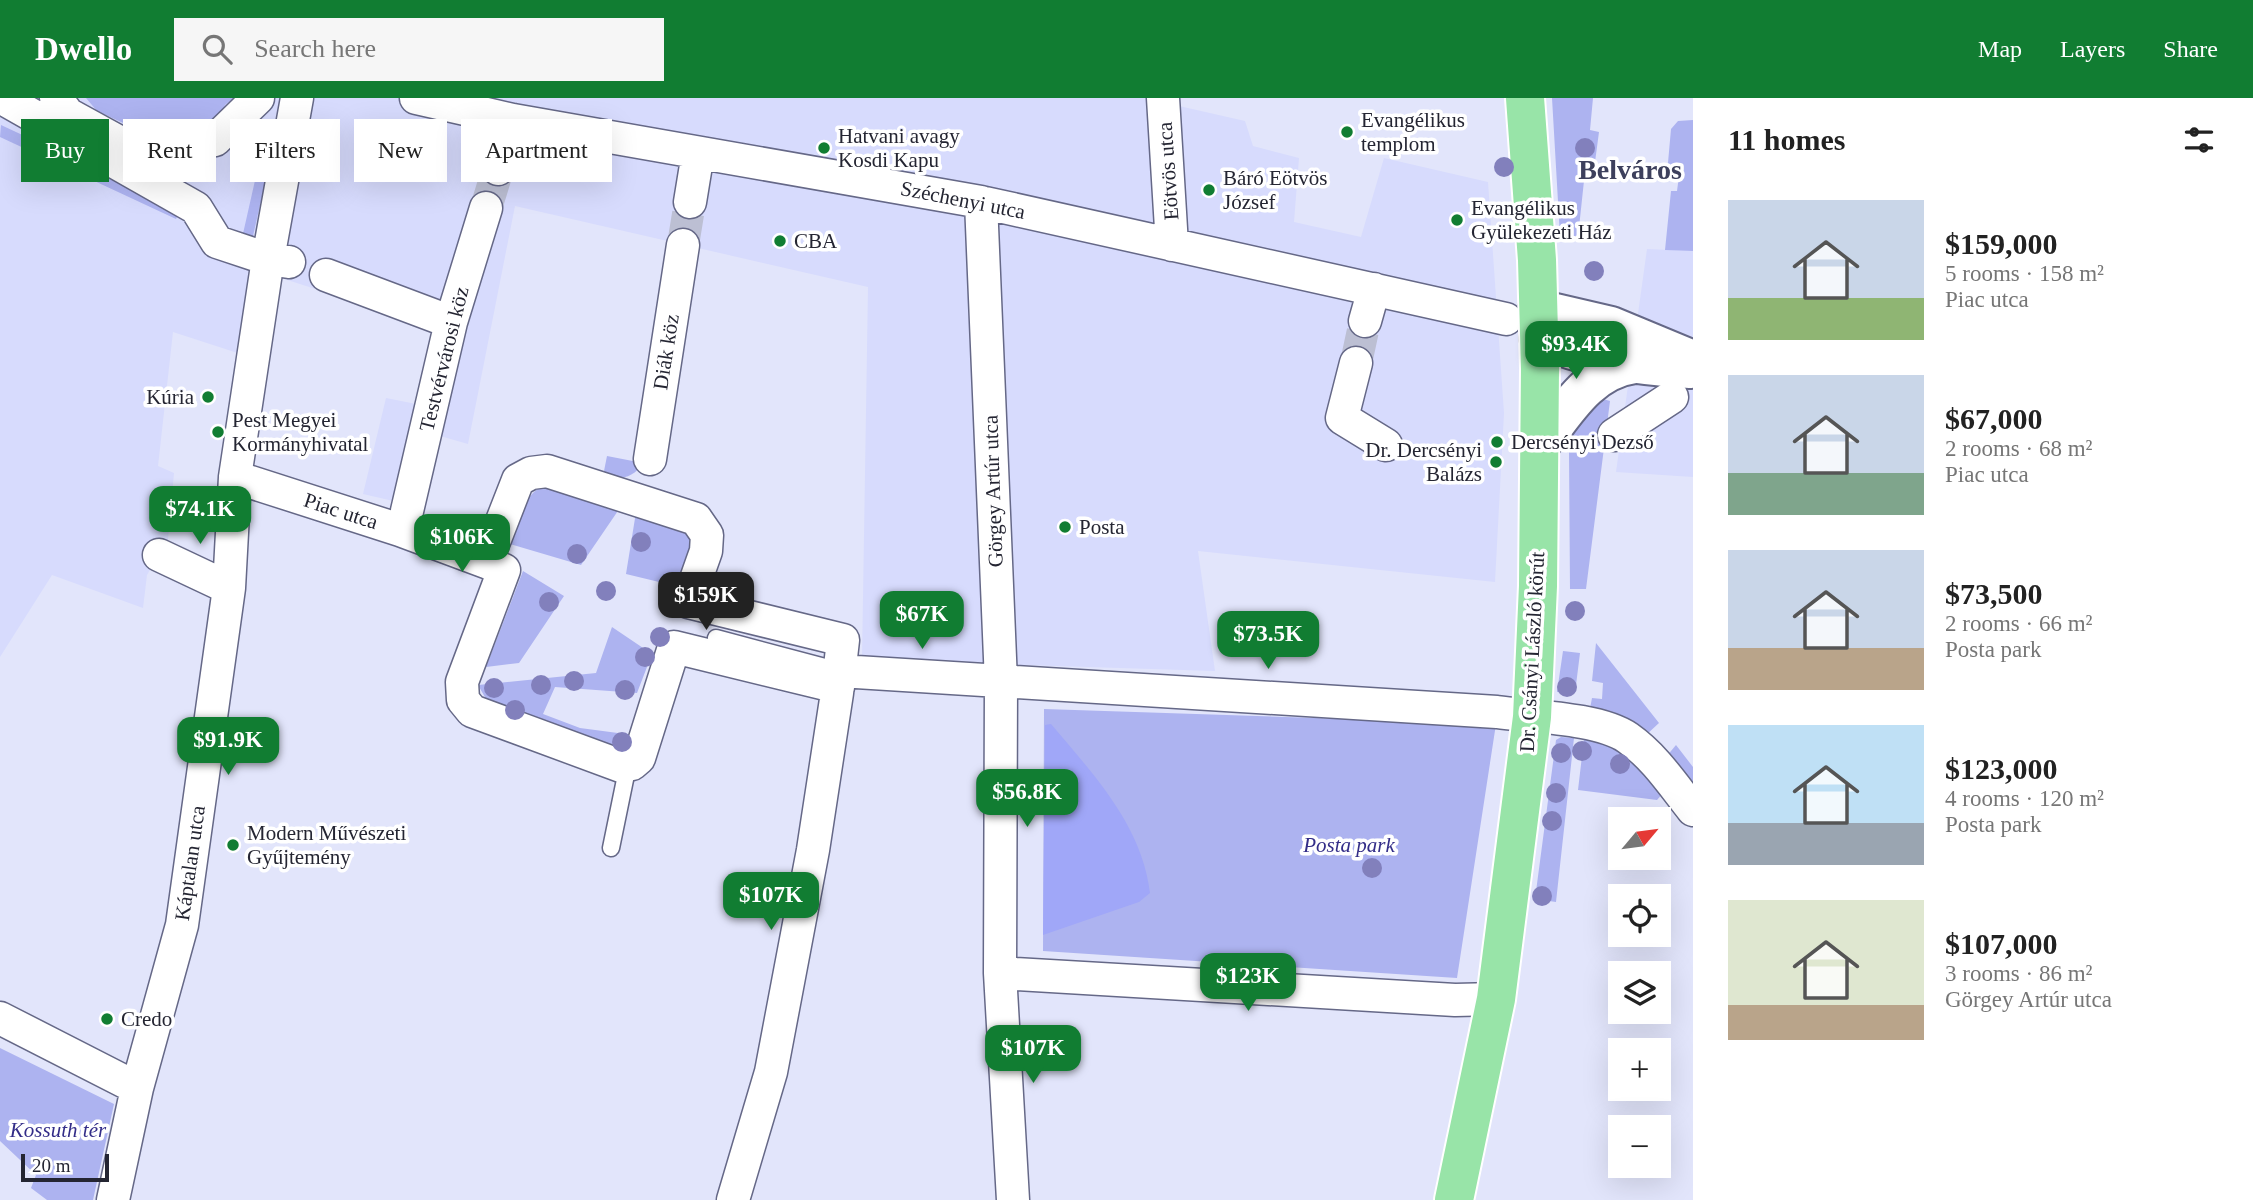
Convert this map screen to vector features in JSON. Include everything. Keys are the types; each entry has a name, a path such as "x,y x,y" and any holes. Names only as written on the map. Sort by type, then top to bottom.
{"main road":[{"name":"Dr. Csányi László körút","path":"1454,1200 1496,999 1532,717 1540,445 1528,321 1525,98"}],"street":[{"path":"2,98 196,208 217,242 278,260"},
{"path":"56,98 68,114 94,119 141,155 215,140 258,98"},
{"name":"Káptalan utca","path":"137,1087 182,925 229,588 237,463 278,260 296,98"},
{"name":"Széchenyi utca","path":"416,98 497,111 698,153 981,202 1528,321 1611,326 1693,360"},
{"name":"Eötvös utca","path":"1163,98 1172,245"},
{"path":"690,202 698,153"},
{"name":"Görgey Artúr utca","path":"981,202 1001,682 1000,973 1013,1200"},
{"name":"Testvérvárosi köz","path":"407,511 451,322 486,208"},
{"name":"Diák köz","path":"650,459 683,245"},
{"path":"326,275 451,322"},
{"path":"1365,321 1374,289"},
{"name":"Széchenyi utca","path":"1528,321 1583,352 1634,364 1682,383"},
{"path":"1356,363 1342,418 1386,444"},
{"path":"1540,445 1594,380 1620,366 1634,364"},
{"path":"1614,435 1682,383"},
{"path":"548,462 696,519 707,535 706,551 639,758 621,766 472,711 463,700 462,682 504,570 486,562 518,480 548,462"},
{"name":"Piac utca","path":"237,463 486,562"},
{"path":"159,555 229,588"},
{"path":"688,602 843,640 813,850 771,1072 733,1200"},
{"path":"674,647 839,679 1027,681 1532,717 1605,727 1626,737 1650,756 1693,810"},
{"path":"1000,973 1455,1000 1496,999"},
{"path":"0,1018 137,1087 113,1200"}],"lane":[{"path":"716,638 839,679"},
{"path":"611,848 628,765"}],"shaded area":[{"path":"0,98 1144,98 1245,121 1253,146 1299,158 1294,222 1361,237 1384,158 1488,182 1504,413 1495,582 1198,551 1215,671 862,660 868,287 515,206 468,444 433,434 415,506 363,494 386,398 416,404 434,327 278,277 265,362 173,332 158,466 174,473 168,540 147,575 143,608 52,575 0,657"},
{"path":"1647,249 1693,251 1693,477 1616,472"},
{"path":"1051,724 1099,782 1126,823 1145,868 1150,893 1139,902 1043,935 1045,725"}],"green space":[{"path":"86,98 234,98 225,105 217,128 216,119 123,119 123,123 97,111"},
{"path":"1552,98 1593,98 1590,130 1599,132 1595,162 1586,162 1578,237 1560,236"},
{"path":"1693,120 1693,251 1665,250 1671,191 1677,191 1679,176 1667,174 1671,129 1678,121"},
{"path":"1,125 21,134 21,147 0,137"},
{"path":"109,175 181,209 176,219 97,182 109,182"},
{"path":"255,182 265,182 250,249 240,247"},
{"path":"1596,397 1610,401 1586,589 1570,589 1569,451 1572,432"},
{"path":"607,456 643,463 631,475 620,478 603,476"},
{"path":"552,483 624,502 581,565 510,544 529,498 542,486"},
{"path":"637,506 700,536 688,589 626,574"},
{"path":"523,571 564,596 519,663 486,667"},
{"path":"612,627 652,654 637,693 555,687 543,714 580,728 633,735 629,745 620,750 486,699 478,685 596,673"},
{"path":"1596,643 1659,723 1646,735 1589,714 1592,698 1602,699 1603,683 1592,681"},
{"path":"1563,651 1580,653 1575,693 1557,692"},
{"name":"Posta park","path":"1044,709 1496,724 1457,978 1043,951"},
{"path":"1561,737 1574,738 1556,902 1535,899 1556,740"},
{"path":"1584,739 1610,745 1620,751 1664,792 1657,800 1578,790"},
{"path":"1676,745 1693,767 1693,792 1666,757"},
{"name":"Kossuth tér","path":"0,1048 114,1104 93,1200 47,1200 31,1188 36,1175 0,1141"}],"tunnel":[{"path":"486,208 494,182"},
{"path":"683,245 690,202"},
{"path":"1356,363 1365,321"}],"place":[{"name":"Evangélikus templom","path":"1347,132"},
{"name":"Hatvani avagy Kosdi Kapu","path":"824,148"},
{"name":"Báró Eötvös József","path":"1209,190"},
{"name":"Evangélikus Gyülekezeti Ház","path":"1457,220"},
{"name":"CBA","path":"780,241"},
{"name":"Kúria","path":"208,397"},
{"name":"Pest Megyei Kormányhivatal","path":"218,432"},
{"name":"Dercsényi Dezső","path":"1497,442"},
{"name":"Dr. Dercsényi Balázs","path":"1496,462"},
{"name":"Posta","path":"1065,527"},
{"name":"Modern Művészeti Gyűjtemény","path":"233,845"},
{"name":"Credo","path":"107,1019"}],"district":[{"name":"Belváros","path":"1630,169"}]}
